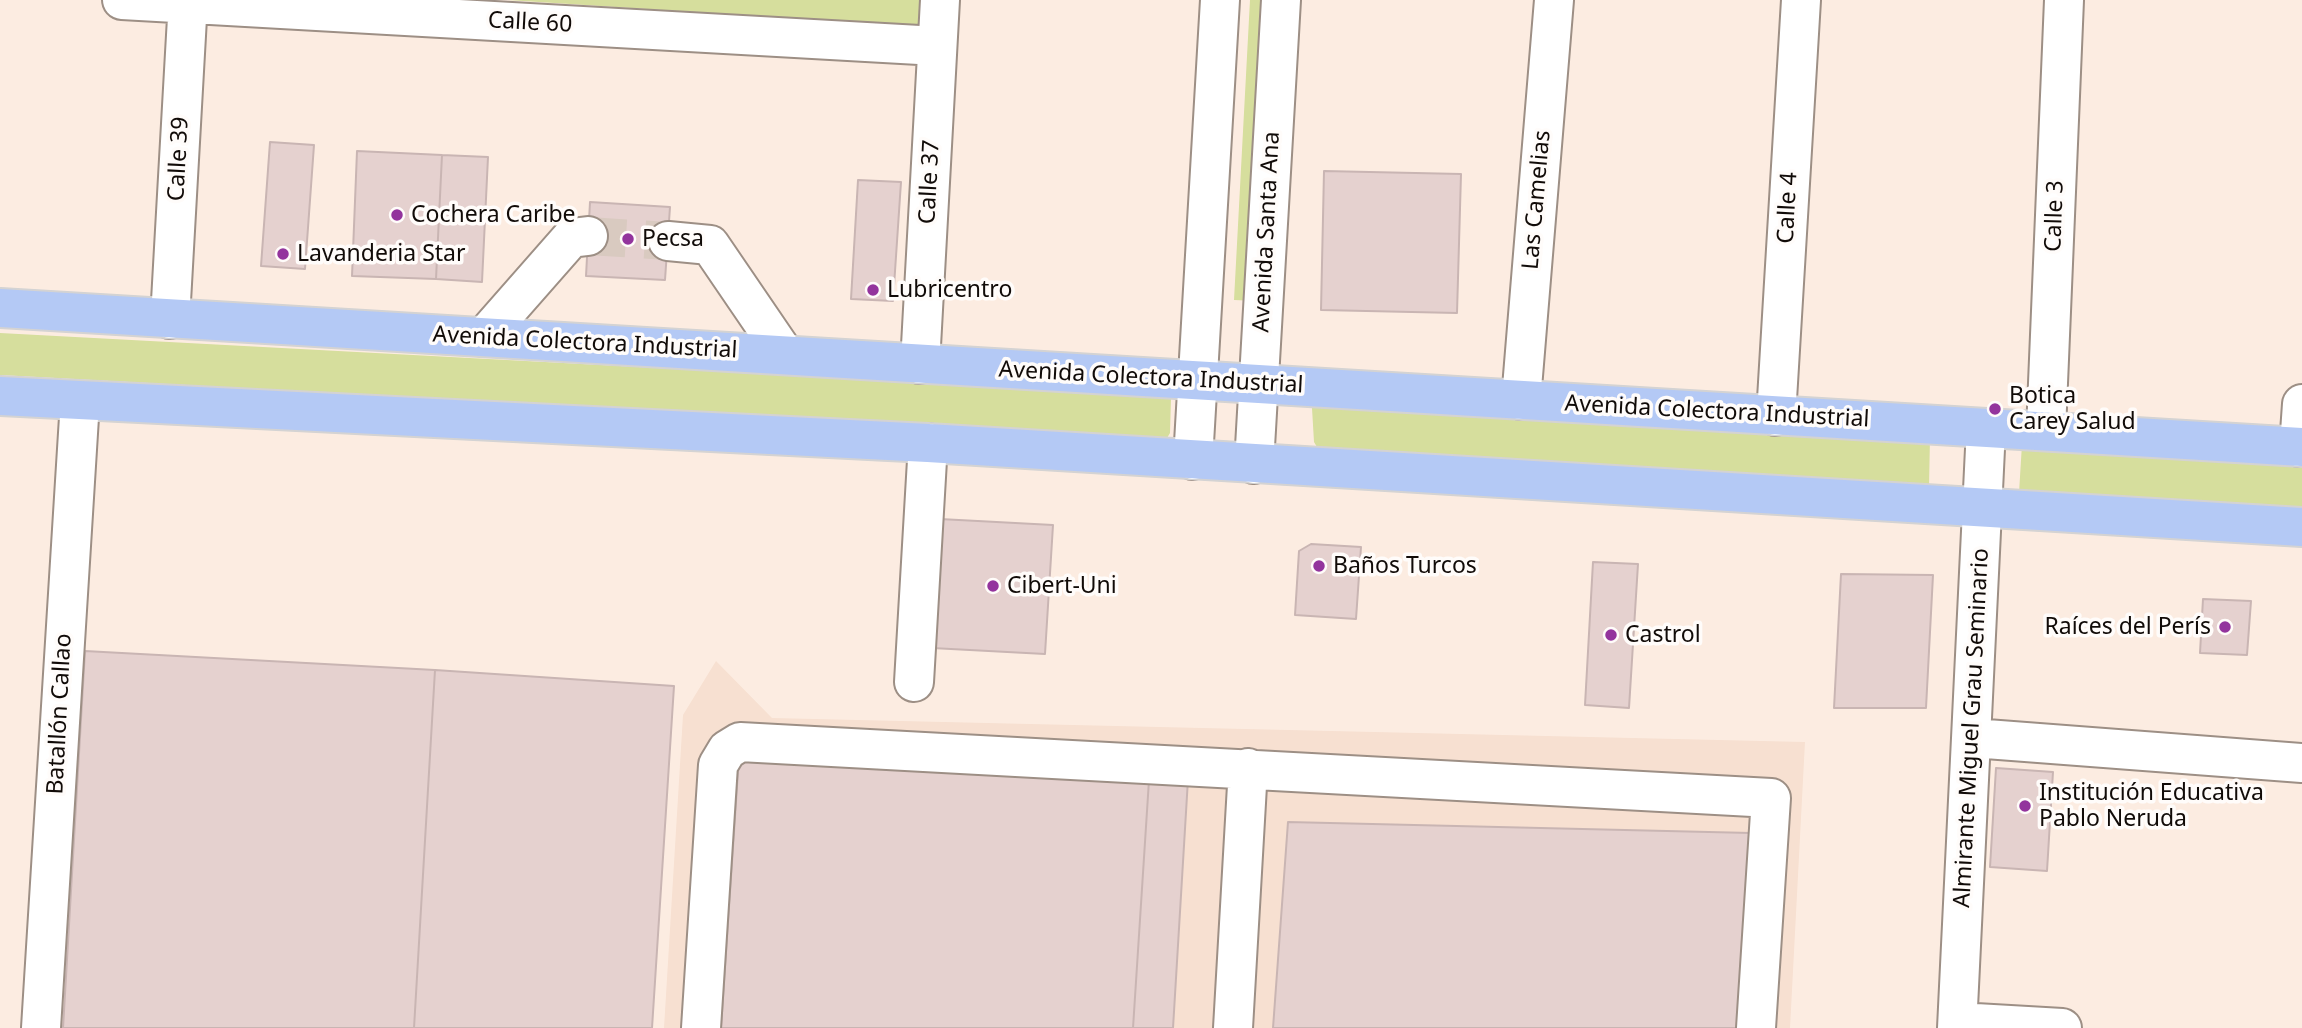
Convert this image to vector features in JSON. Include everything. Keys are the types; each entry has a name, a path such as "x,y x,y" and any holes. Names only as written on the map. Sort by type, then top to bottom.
{"main road":[{"name":"Avenida Colectora Industrial","path":"0,308 2301,447"},
{"path":"0,396 928,443 2302,527"}],"street":[{"name":"Calle 60","path":"122,0 465,10 937,46"},
{"name":"Calle 37","path":"920,364 940,0"},
{"path":"1193,460 1220,0"},
{"name":"Avenida Santa Ana","path":"1254,464 1280,0"},
{"name":"Las Camelias","path":"1521,400 1554,0"},
{"name":"Calle 4","path":"1776,415 1801,0"},
{"name":"Calle 3","path":"2046,431 2063,0"},
{"name":"Calle 39","path":"170,318 188,2"},
{"path":"484,337 571,238 588,236"},
{"path":"668,242 710,245 785,355"},
{"name":"Batallón Callao","path":"41,1028 80,401"},
{"path":"2301,447 2302,404"},
{"name":"Almirante Miguel Grau Seminario","path":"1958,1025 1986,428"},
{"path":"914,682 928,443"},
{"path":"1973,738 2302,763"},
{"path":"701,1028 718,765 727,750 740,741 1771,799 1756,1028"},
{"path":"1233,1028 1248,768"},
{"path":"1958,1025 2062,1028"}],"shaded area":[{"path":"716,661 772,718 1805,742 1790,1028 664,1028 683,715"}],"green space":[{"path":"508,0 927,0 925,27"},
{"path":"1250,0 1274,0 1257,301 1234,300"},
{"path":"0,333 1164,395 1171,398 1170,433 1167,438 0,375"},
{"path":"1315,404 1930,437 1929,487 1317,447 1314,442 1312,408"},
{"path":"2022,444 2302,463 2302,511 2019,493"}],"building":[{"path":"270,142 314,145 305,269 261,266"},
{"name":"Cochera Caribe","path":"357,151 442,155 436,279 352,276"},
{"path":"442,155 488,157 482,282 436,279"},
{"path":"1324,171 1461,174 1457,313 1321,310"},
{"path":"858,180 901,182 893,301 851,299"},
{"name":"Pecsa","path":"590,202 670,207 665,280 586,276"},
{"name":"Cibert-Uni","path":"940,519 1053,525 1045,654 932,648"},
{"path":"1311,544 1361,547 1356,619 1295,615 1299,551"},
{"name":"Castrol","path":"1593,562 1638,564 1629,708 1585,705"},
{"path":"1841,574 1933,575 1926,708 1834,708"},
{"name":"Raíces del Perís","path":"2203,599 2251,601 2247,655 2200,653"},
{"path":"85,651 435,670 414,1028 63,1028"},
{"path":"435,670 674,686 652,1028 414,1028"},
{"path":"739,756 1149,780 1133,1028 721,1028"},
{"path":"1996,768 2053,772 2047,871 1990,867"},
{"path":"1188,779 1173,1028 1133,1028 1149,780"},
{"path":"1288,822 1751,833 1741,1028 1273,1028"}],"tunnel":[{"path":"588,236 668,241"}],"place":[{"name":"Cochera Caribe","path":"397,215"},
{"name":"Pecsa","path":"628,239"},
{"name":"Lavanderia Star","path":"283,254"},
{"name":"Lubricentro","path":"873,290"},
{"name":"Botica Carey Salud","path":"1995,409"},
{"name":"Baños Turcos","path":"1319,566"},
{"name":"Cibert-Uni","path":"993,586"},
{"name":"Raíces del Perís","path":"2225,627"},
{"name":"Castrol","path":"1611,635"},
{"name":"Institución Educativa Pablo Neruda","path":"2025,806"}]}
